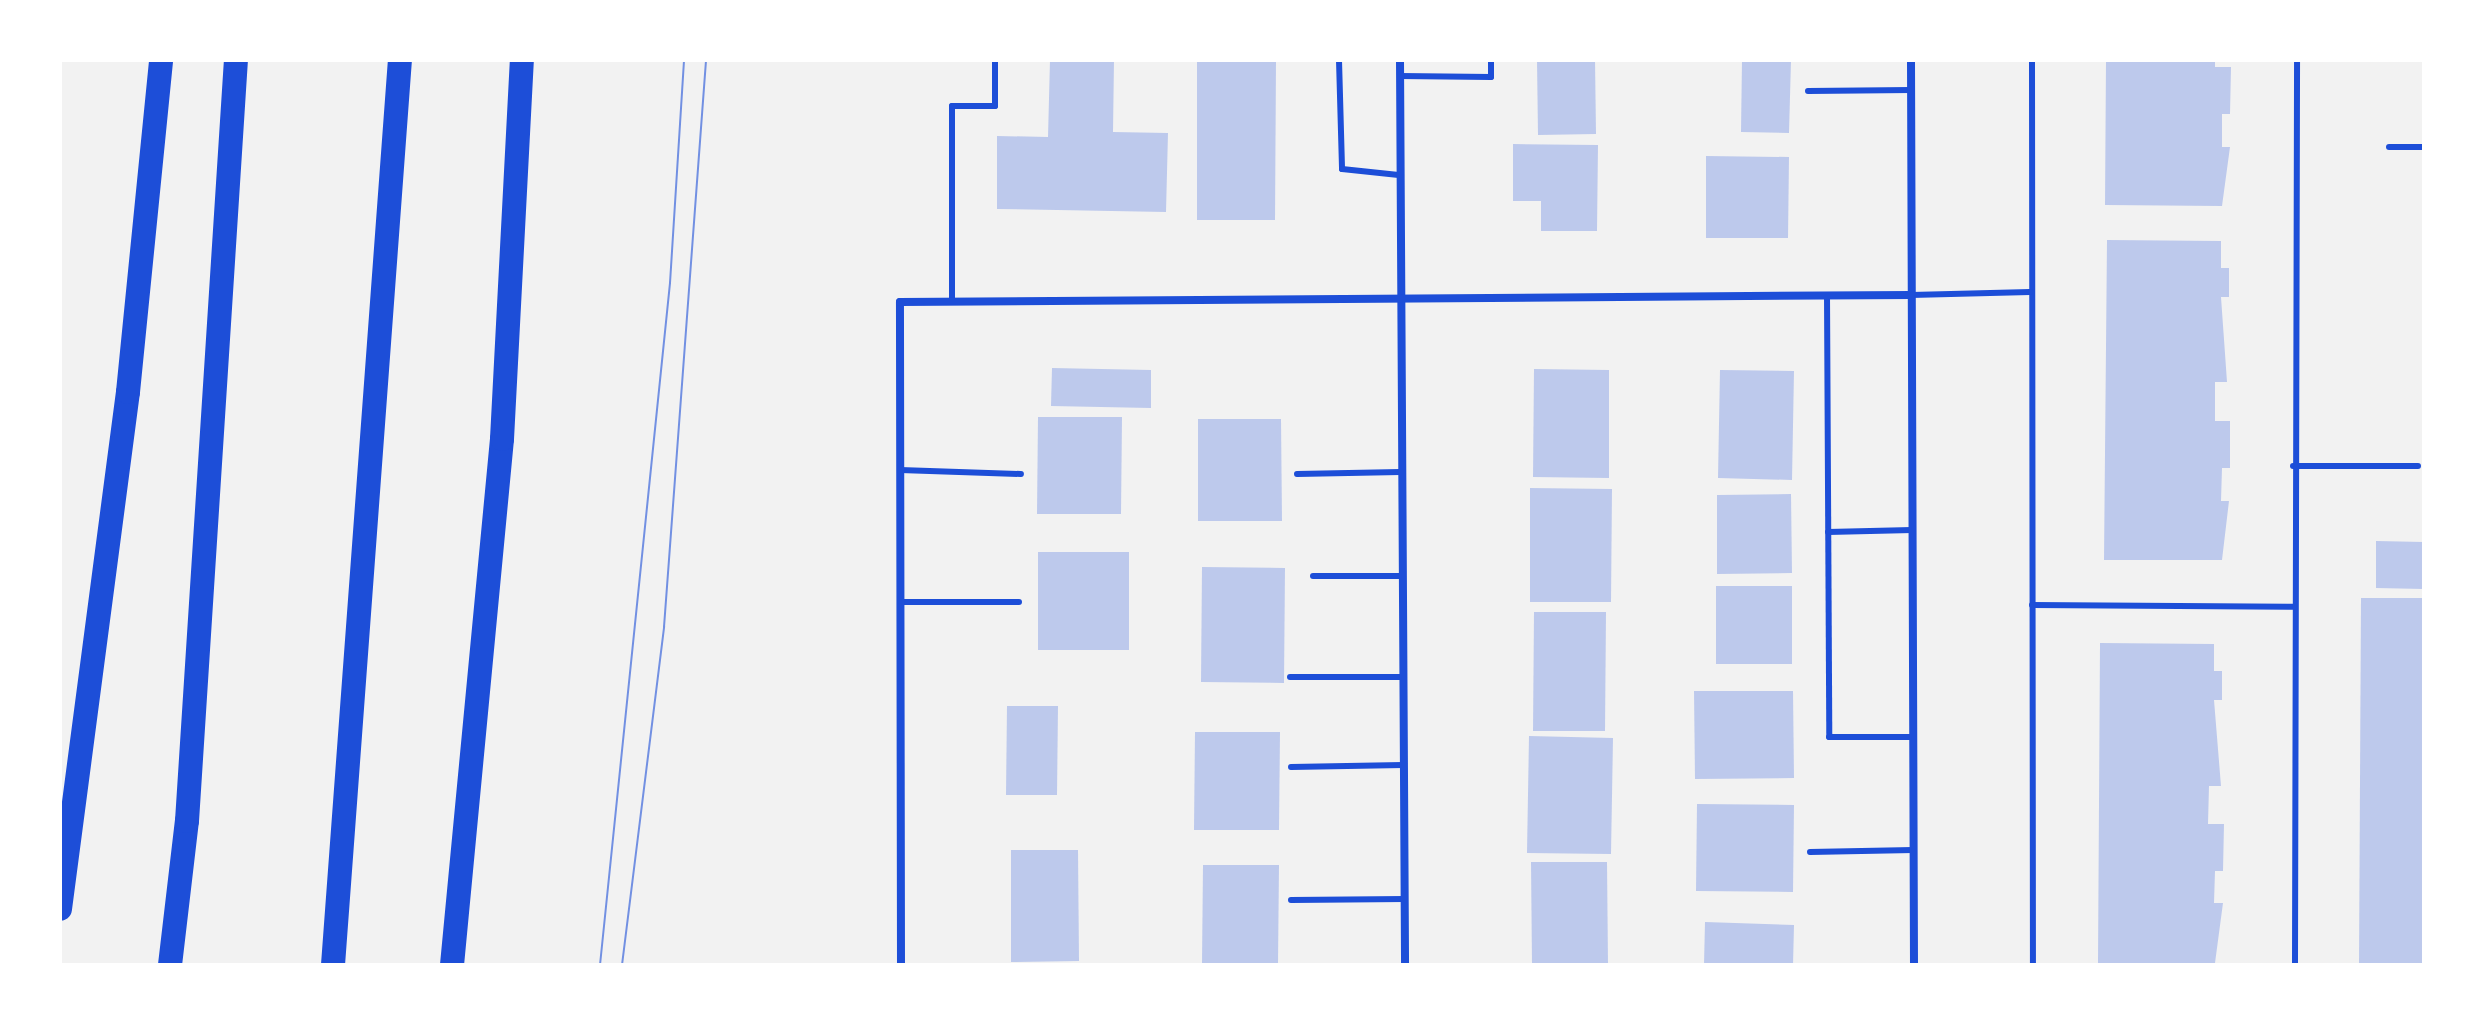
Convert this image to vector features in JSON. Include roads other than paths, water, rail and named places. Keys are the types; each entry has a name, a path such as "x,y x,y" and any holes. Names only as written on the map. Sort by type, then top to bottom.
{"highway":[{"path":"60,909 128,392 161,60"},
{"path":"170,965 187,821 236,60"},
{"path":"333,965 400,60"},
{"path":"452,965 502,439 522,60"}],"street":[{"path":"1400,60 1405,965"},
{"path":"1911,60 1914,965"},
{"path":"901,965 900,302 1400,302 1911,295"}],"lane":[{"path":"952,302 952,106 995,106 995,60"},
{"path":"1339,60 1342,169 1399,175"},
{"path":"1400,76 1491,77 1491,60"},
{"path":"2032,60 2033,964"},
{"path":"2295,965 2293,466 2297,60"},
{"path":"1808,91 1911,90"},
{"path":"2389,147 2424,147"},
{"path":"1911,295 2030,292"},
{"path":"1827,295 1829,737 1913,737"},
{"path":"2293,466 2418,466"},
{"path":"900,470 1021,474"},
{"path":"1297,474 1400,472"},
{"path":"1828,532 1912,530"},
{"path":"1313,576 1401,576"},
{"path":"900,602 1019,602"},
{"path":"2032,605 2293,607"},
{"path":"1290,677 1402,677"},
{"path":"1291,767 1403,765"},
{"path":"1810,852 1913,850"},
{"path":"1291,900 1405,899"}],"tram line":[{"path":"600,965 670,283 684,60"},
{"path":"622,965 664,627 706,60"}]}
